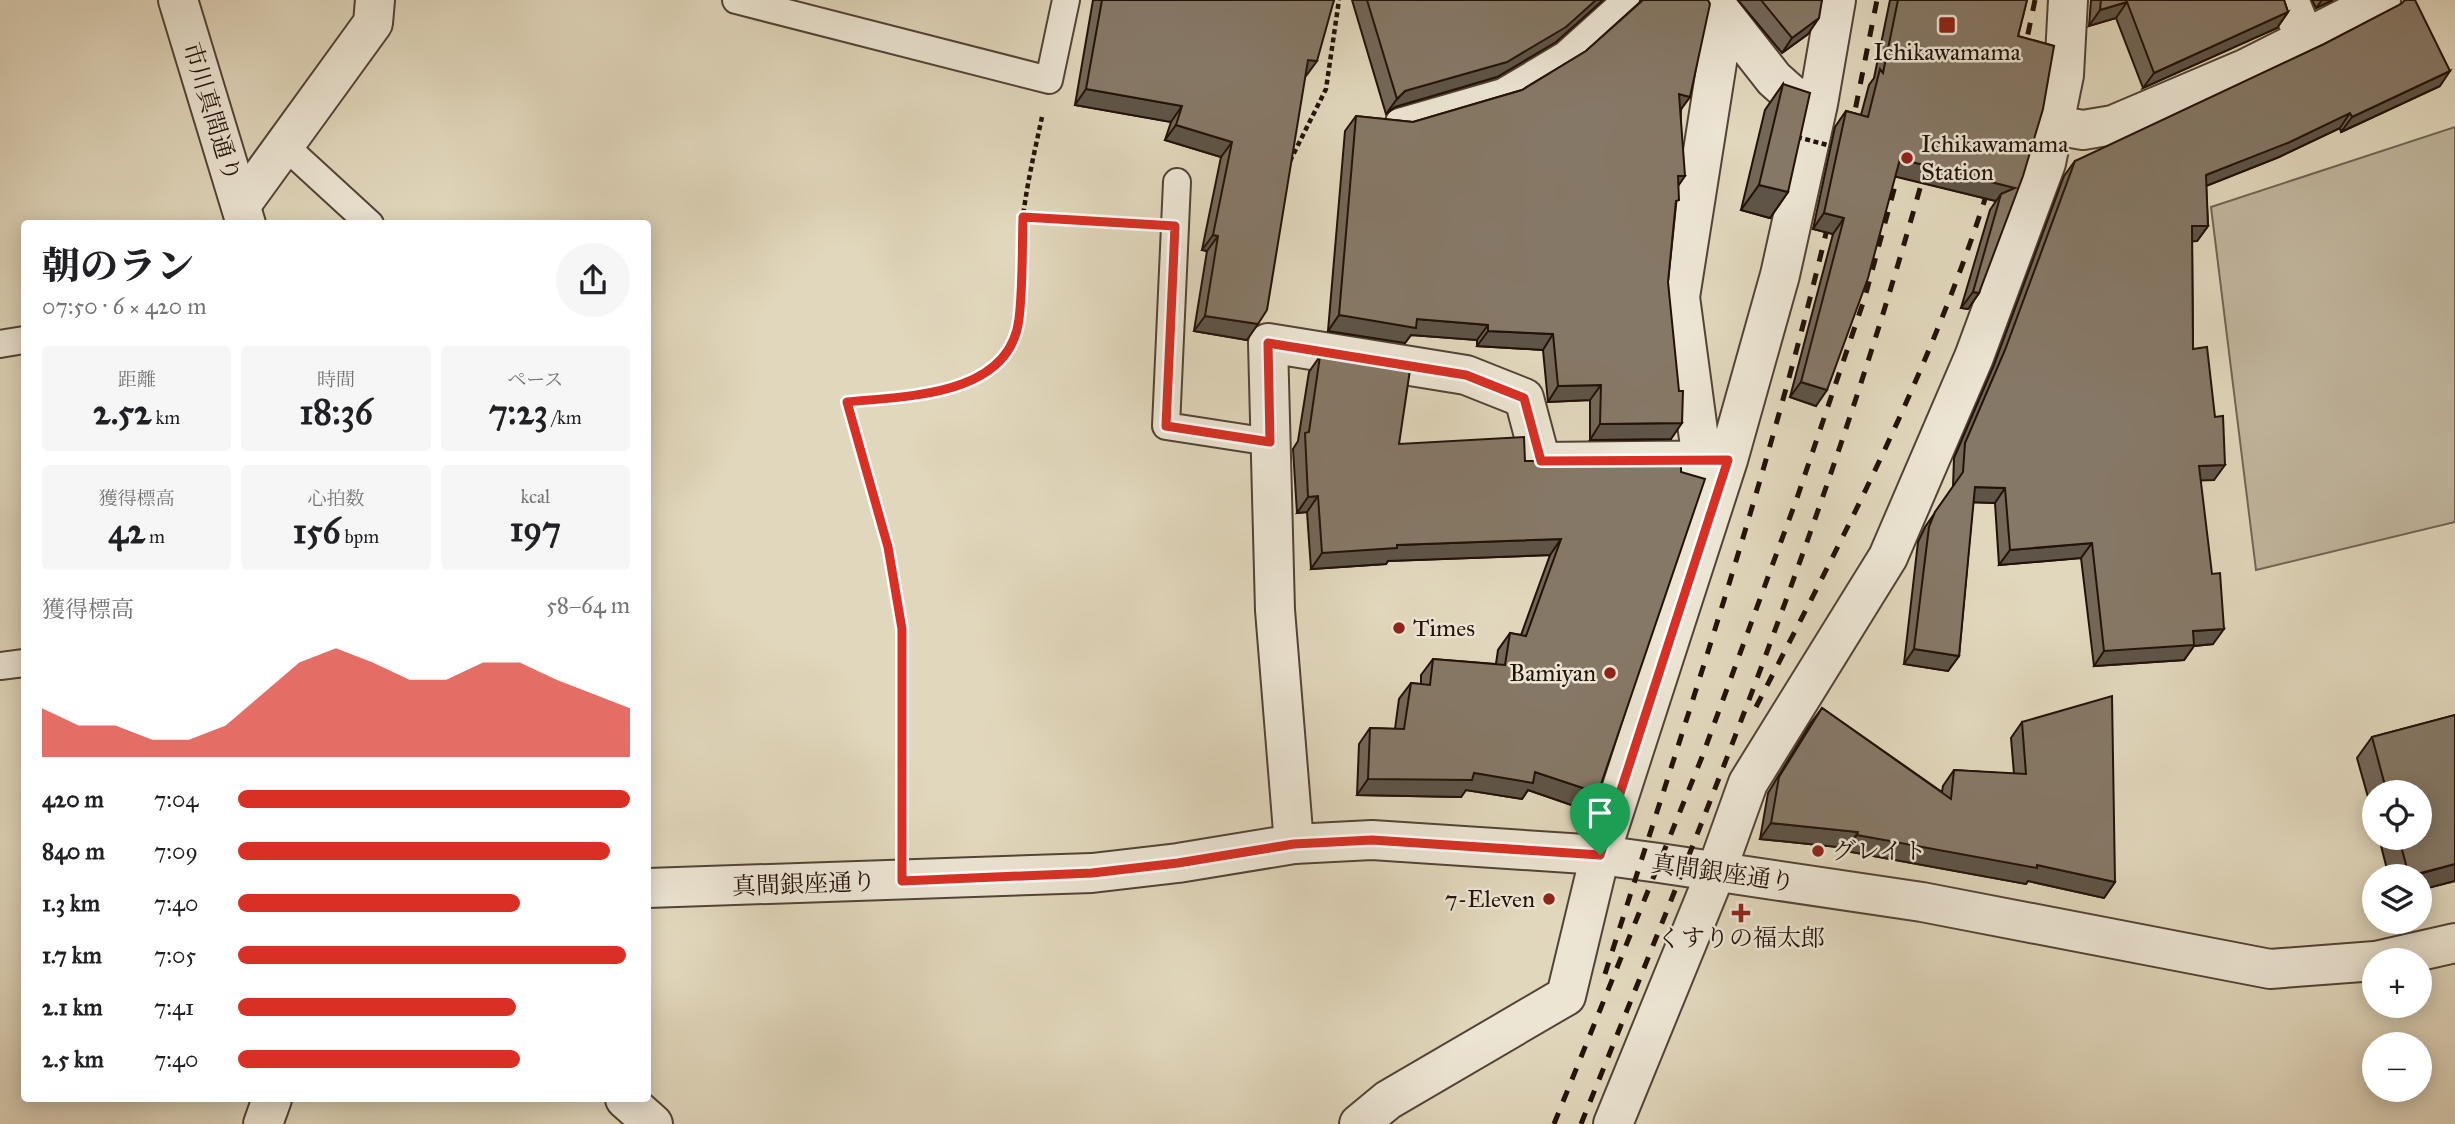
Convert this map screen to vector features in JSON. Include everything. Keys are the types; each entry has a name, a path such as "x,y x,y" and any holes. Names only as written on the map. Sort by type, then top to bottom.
{"street":[{"name":"市川真間通り","path":"177,0 243,215"},
{"path":"243,215 285,146 373,23 375,0"},
{"path":"1359,1124 1388,1100 1566,996 1600,855 1715,461 1780,275 1818,104 1836,0"},
{"path":"1613,1124 1716,872 1748,783 1888,557 1974,357 2046,163 2064,75 2068,0"},
{"path":"2289,0 2305,39"},
{"path":"2054,125 2082,130 2113,125 2305,39 2381,0"},
{"path":"1718,9 1774,79 1792,95 1818,104"},
{"path":"1715,461 1680,297 1718,9"},
{"path":"1294,844 1275,610 1268,343 1466,375 1524,398 1541,461 1715,461"},
{"name":"真間銀座通り","path":"651,888 1092,873 1178,863 1294,844 1372,840 1600,855 1922,902 2270,969 2362,962"},
{"name":"真間銀座通り","path":"2432,948 2455,943"},
{"path":"263,1124 271,1102"},
{"path":"628,1102 653,1124"}],"lane":[{"path":"736,0 1049,80 1066,0"},
{"path":"1399,122 1503,92 1565,55 1626,0"},
{"path":"285,146 366,220"},
{"path":"1177,182 1166,426 1270,442"},
{"path":"0,344 21,340"},
{"path":"0,666 21,663"}],"path":[{"path":"1285,170 1326,89 1339,0"},
{"path":"902,881 902,629 888,547 847,402 933,393 974,380 1005,354 1019,321 1023,217 1049,80"},
{"path":"1792,135 1845,150"},
{"path":"1023,217 1175,226"}],"shaded area":[{"path":"2455,127 2455,522 2256,570 2211,207"}],"building":[{"path":"1102,0 1334,0 1317,61 1308,60 1267,310 1258,324 1205,316 1218,236 1213,235 1232,142 1176,125 1182,106 1086,89"},
{"path":"1367,0 1596,0 1566,27 1507,62 1405,91 1397,99"},
{"path":"1643,0 1708,0 1710,4 1690,97 1679,94 1685,176 1678,176 1679,200 1676,201 1668,282 1679,391 1683,391 1682,423 1600,424 1601,385 1558,386 1553,334 1488,331 1488,325 1417,319 1416,328 1339,315 1356,116 1413,122 1522,90 1586,51"},
{"path":"1761,0 1822,0 1819,18 1792,38"},
{"name":"Ichikawamama Station","path":"1898,0 2027,0 2018,36 2054,46 2043,109 2023,176 1979,293 1973,292 2001,194 2015,188 1900,159 1868,278 1827,390 1801,382 1844,218 1824,213 1846,111 1868,117 1880,69 1883,73"},
{"path":"2101,0 2284,0 2288,12 2154,73 2127,2 2100,10"},
{"path":"2405,0 2415,0 2450,71 2352,117 2350,113 2290,142 2206,175 2208,226 2192,226 2193,349 2207,347 2215,417 2223,416 2225,465 2199,466 2212,574 2220,573 2224,629 2193,631 2194,645 2104,651 2092,543 2010,550 2005,488 1975,487 1959,656 1914,649 1929,527 1935,512 1963,472 1965,443 2005,350 2075,161 2324,44"},
{"path":"1783,84 1810,93 1788,192 1759,185"},
{"path":"1320,356 1410,370 1399,444 1524,437 1525,461 1537,461 1544,466 1681,466 1681,472 1705,479 1598,793 1535,772 1533,783 1474,773 1472,780 1368,779 1370,728 1404,729 1411,683 1430,685 1433,659 1505,665 1510,633 1526,636 1561,539 1397,545 1397,548 1322,553 1318,496 1308,497 1305,433 1309,432"},
{"path":"2112,696 2115,882 2037,865 2037,868 1857,835 1858,832 1771,823 1779,777 1822,708 1951,799 1954,770 2026,774 2022,722"},
{"path":"2455,715 2455,864 2432,870 2432,864 2406,864 2402,850 2432,850 2432,780 2384,780 2372,737"}],"railway":[{"path":"1851,131 1877,0"},
{"path":"2023,58 2035,0"},
{"path":"1554,1124 1702,757 1797,498 1865,297 1902,160"},
{"path":"1581,1124 1723,768 1812,528 1892,286 1927,163"},
{"path":"1756,707 1854,514 1915,383 1943,316 1991,180"},
{"path":"1605,974 1754,500 1782,404 1831,212"}],"place":[{"name":"Ichikawamama","path":"1947,25"},
{"name":"Ichikawamama Station","path":"1907,158"},
{"name":"Times","path":"1399,628"},
{"name":"Bamiyan","path":"1610,673"},
{"name":"グレイト","path":"1818,851"},
{"name":"7-Eleven","path":"1549,899"},
{"name":"くすりの福太郎","path":"1741,913"}],"route":[{"path":"1023,217 1175,226 1166,426 1270,442 1268,343 1466,375 1524,398 1541,461 1728,460 1600,855 1372,840 1294,844 1178,863 1092,873 902,881 902,629 888,547 847,402 933,393 974,380 1005,354 1019,321 1023,217"}]}
